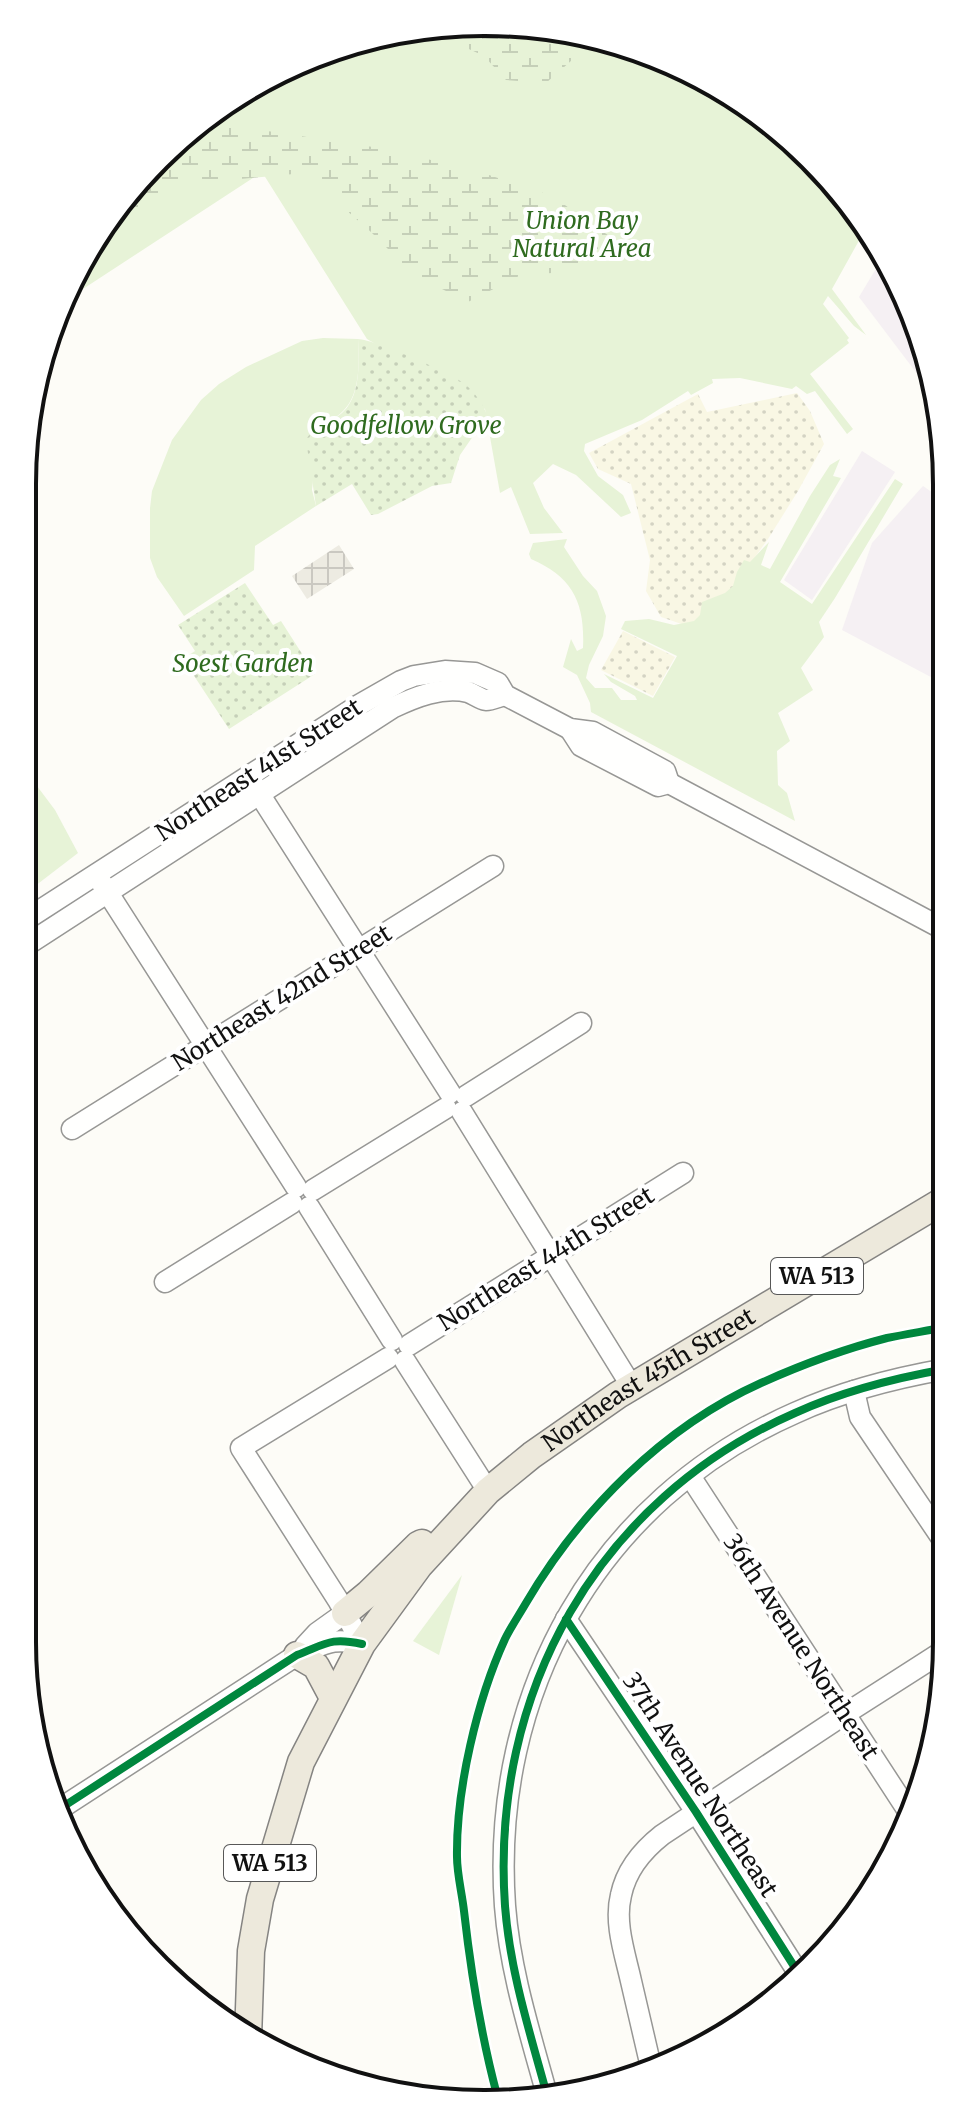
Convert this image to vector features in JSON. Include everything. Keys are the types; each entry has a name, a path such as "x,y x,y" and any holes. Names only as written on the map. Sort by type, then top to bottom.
{"main road":[{"name":"Northeast 45th Street","path":"451,1530 488,1491 532,1455 632,1387 933,1207"},
{"path":"345,1613 418,1545 451,1530"},
{"name":"WA 513","path":"249,2023 251,1951 260,1899 301,1762 362,1644 419,1566 451,1530"},
{"path":"297,1655 316,1666 333,1698"}],"street":[{"name":"Northeast 41st Street","path":"36,937 102,883 254,785 359,705 414,676 445,671 475,673 498,683 505,695 570,729 593,732 605,738 665,771 669,783 933,924"},
{"path":"254,785 456,1102 632,1387"},
{"name":"Northeast 42nd Street","path":"72,1129 493,866"},
{"name":"Northeast 41st Street","path":"36,915 102,883"},
{"path":"102,883 488,1491"},
{"path":"165,1282 581,1023"},
{"name":"Northeast 44th Street","path":"345,1613 241,1448 683,1173"},
{"path":"544,2086 516,1987 505,1908 504,1829 514,1756 530,1699 566,1619 598,1571 652,1509 690,1476 739,1441 821,1402 933,1372"},
{"path":"854,1391 860,1417 933,1525"},
{"name":"36th Avenue Northeast","path":"690,1476 903,1803"},
{"path":"297,1655 317,1633 345,1613 362,1644"},
{"name":"37th Avenue Northeast","path":"566,1619 696,1812 794,1966"},
{"path":"67,1804 297,1655 330,1641 362,1644"},
{"path":"649,2059 619,1916 621,1896 638,1859 653,1842 696,1812 932,1658"}],"shaded area":[{"path":"877,267 899,313 920,378 859,297"},
{"path":"797,393 810,411 824,444 798,491 768,539 702,631 661,617 646,591 650,560 631,484 598,469 589,453 698,394 707,412"},
{"path":"862,451 895,472 812,600 784,580"},
{"path":"923,486 933,493 933,678 842,630 872,543"},
{"path":"339,545 354,569 307,599 292,576"},
{"path":"623,631 675,657 653,696 601,670"}],"green space":[{"name":"Union Bay Natural Area","path":"484,36 572,45 601,51 656,70 709,96 780,147 822,189 860,239 832,289 866,335 828,296 823,304 849,338 849,343 810,374 853,429 847,434 815,391 807,394 796,386 792,389 740,378 712,379 713,383 691,395 688,391 642,420 585,444 584,451 598,476 623,495 631,513 621,517 576,475 553,464 533,483 544,508 563,533 530,534 511,487 500,493 485,409 367,339 262,172 80,291 112,235 167,167 235,112 313,70 368,51 397,45"},
{"path":"514,37 581,47 580,53 546,83 506,80 484,56 445,38"},
{"path":"217,125 386,149 480,172 552,196 612,238 573,271 519,276 468,302 414,275 304,173 187,184 109,240 167,167"},
{"path":"358,339 358,368 348,406 336,417 318,426 312,490 316,506 255,546 254,570 184,616 157,577 150,558 152,491 172,440 201,400 219,384 246,367 302,341"},
{"name":"Goodfellow Grove","path":"358,339 396,351 458,380 476,395 487,416 460,455 451,483 432,486 371,515 352,484 316,506 306,440 318,428 342,413 353,398 358,378"},
{"path":"840,459 833,476 841,478 780,582 812,604 895,479 903,484 819,622 824,637 801,668 813,690 778,713 790,741 777,751 778,785 787,793 795,821 591,712 577,675 563,667 571,639 577,651 583,648 582,618 574,593 557,574 531,559 529,554 533,543 567,539 564,547 597,591 606,616 603,636 586,678 595,688 612,688 621,700 637,700 604,674 653,698 677,656 621,629 625,621 649,619 674,625 694,621 700,615 702,602 725,593 733,586 744,560 750,562 769,542 761,565 770,569 810,496 830,465"},
{"name":"Soest Garden","path":"245,583 273,625 281,621 315,674 229,729 183,659 195,651 178,625"},
{"path":"36,785 55,810 78,853 36,885"},
{"path":"462,1575 439,1655 413,1641"}],"cycle path":[{"path":"496,2090 473,1981 457,1857 460,1803 470,1746 495,1663 512,1626 548,1569 598,1505 627,1475 691,1423 725,1401 807,1364 887,1338 933,1329"},
{"path":"545,2086 511,1954 505,1906 505,1827 516,1751 538,1679 570,1612 612,1551 664,1497 725,1450 795,1413 832,1398 933,1372"},
{"path":"566,1619 696,1812 794,1966"},
{"path":"67,1804 297,1655 335,1642 362,1644"}]}
